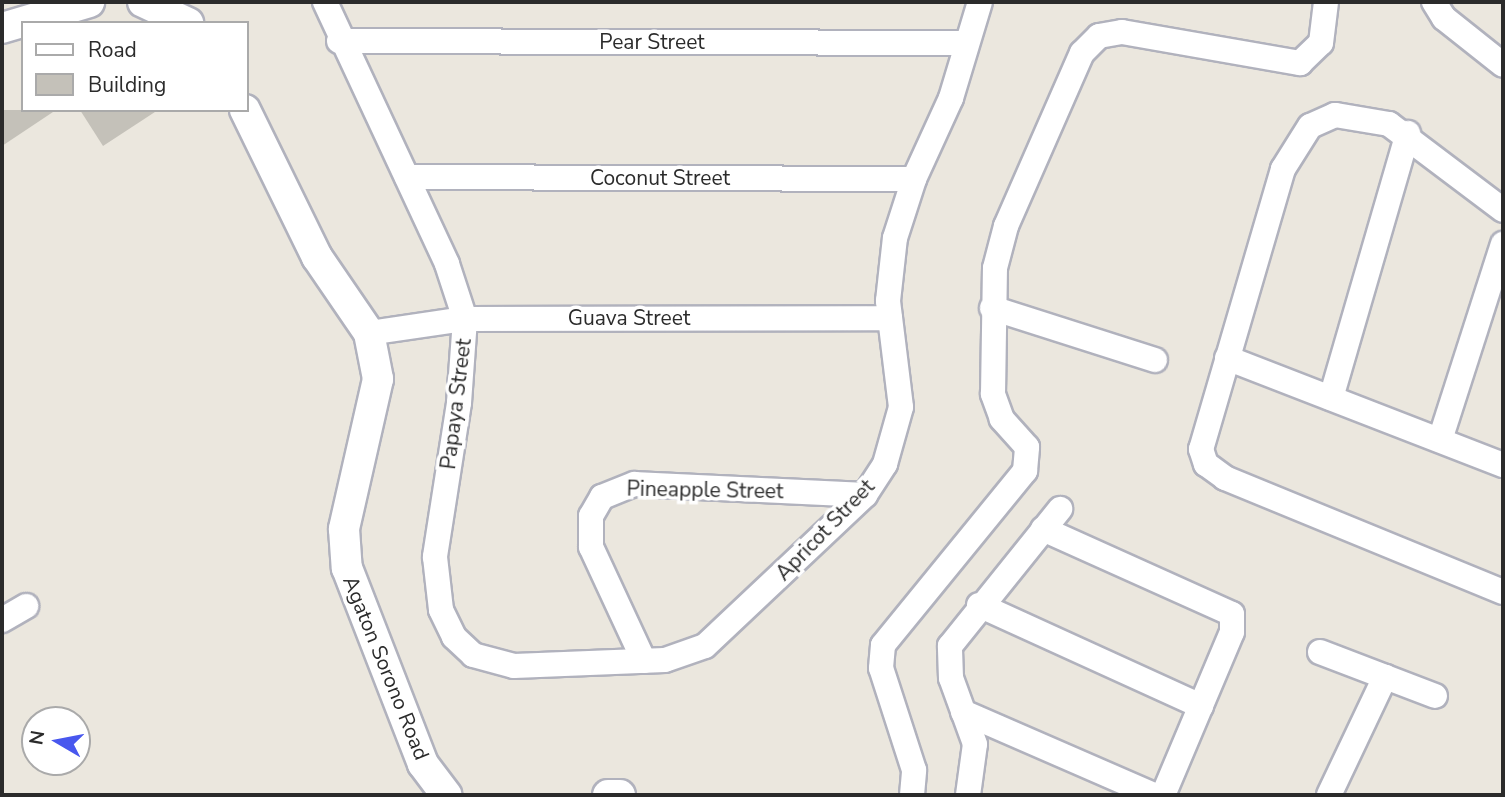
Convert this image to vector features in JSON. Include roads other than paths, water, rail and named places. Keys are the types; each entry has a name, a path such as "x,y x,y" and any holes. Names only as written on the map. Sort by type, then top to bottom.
{"street":[{"path":"25,21 89,2"},
{"path":"143,2 184,21"},
{"name":"Papaya Street","path":"325,2 339,41 447,264 465,319 459,402 434,573 446,624 473,655"},
{"name":"Apricot Street","path":"473,655 514,666 644,661 691,652 719,636 865,495 885,464 899,416 890,318 891,260 914,179 951,97 980,2"},
{"path":"912,795 914,770 881,668 883,645 1020,482 1028,459 1023,438 1002,419 993,394 992,308 1006,226 1088,43 1122,32 1300,63 1321,43 1325,2"},
{"path":"1434,2 1444,18 1503,65"},
{"path":"2,28 21,22"},
{"name":"Pear Street","path":"339,41 966,43"},
{"name":"Agaton Sorono Road","path":"246,112 317,257 369,333 378,379 344,529 346,568 423,764 446,795"},
{"path":"1503,210 1408,133 1371,117 1344,115 1319,118 1301,134 1283,169 1202,438 1203,458 1213,471 1503,592"},
{"path":"1331,398 1408,133"},
{"name":"Coconut Street","path":"407,177 914,179"},
{"path":"1440,440 1503,244"},
{"path":"992,308 1155,360"},
{"name":"Guava Street","path":"369,333 465,319 890,318"},
{"path":"1227,358 1503,465"},
{"name":"Pineapple Street","path":"644,661 591,547 591,516 602,497 635,484 865,495"},
{"path":"968,795 975,744 949,667 950,646 979,605 1060,509"},
{"path":"1043,529 1229,610 1232,632 1163,795"},
{"path":"979,605 1201,706"},
{"path":"2,620 26,606"},
{"path":"1320,652 1435,696"},
{"path":"1329,795 1385,677"},
{"path":"963,712 1154,795"},
{"path":"608,795 620,795"}]}
